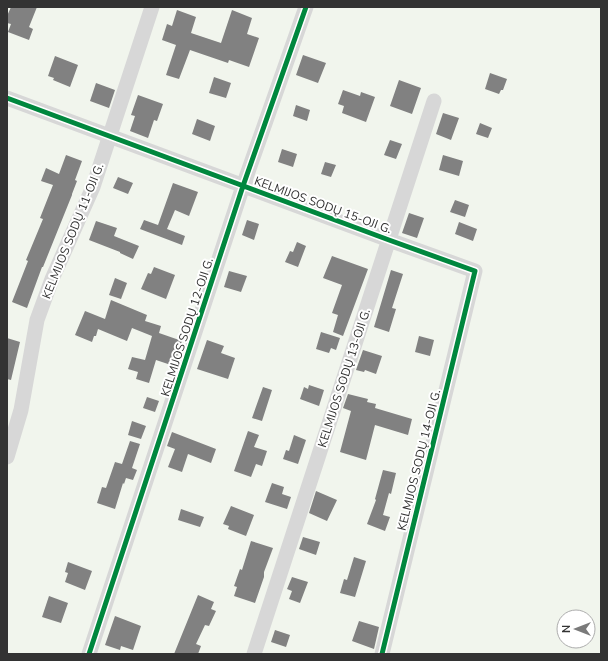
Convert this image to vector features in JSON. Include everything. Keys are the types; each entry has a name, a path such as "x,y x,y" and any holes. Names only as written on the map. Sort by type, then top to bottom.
{"street":[{"name":"KELMIJOS SODŲ 11-OJI G.","path":"7,457 20,410 37,320 52,278 93,187 152,7"},
{"name":"KELMIJOS SODŲ 12-OJI G.","path":"89,654 243,186 306,7"},
{"name":"KELMIJOS SODŲ 15-OJI G.","path":"7,98 475,271"},
{"name":"KELMIJOS SODŲ 13-OJI G.","path":"254,654 434,101"},
{"name":"KELMIJOS SODŲ 14-OJI G.","path":"382,654 475,271"}],"shaded area":[{"path":"7,7 601,7 601,654 7,654"}],"building":[{"path":"11,7 37,7 29,27 33,29 29,40 8,32 11,24 7,23 7,16"},
{"path":"177,10 196,17 191,33 221,43 232,10 252,18 247,34 259,38 249,67 229,60 228,63 190,50 179,79 166,75 176,45 162,40 167,24 172,26"},
{"path":"303,55 326,63 318,83 296,75"},
{"path":"55,56 78,65 70,87 53,80 54,78 48,76"},
{"path":"490,73 507,79 503,90 501,90 499,94 485,89"},
{"path":"214,77 231,83 226,98 209,93"},
{"path":"399,80 421,88 412,114 390,106"},
{"path":"96,83 115,90 109,108 90,101"},
{"path":"343,90 360,96 361,92 375,97 366,122 342,113 344,106 338,104"},
{"path":"138,95 163,104 157,121 154,120 148,138 130,131 135,116 131,115"},
{"path":"296,105 310,110 307,121 293,116"},
{"path":"443,113 459,118 451,140 436,134"},
{"path":"197,119 215,126 210,141 192,134"},
{"path":"480,123 492,128 488,138 476,134"},
{"path":"390,140 402,144 396,159 384,155"},
{"path":"282,149 297,154 293,167 278,162"},
{"path":"66,155 82,161 75,180 77,181 27,308 12,302 28,261 26,260 43,219 40,218 53,185 41,181 46,168 59,174"},
{"path":"443,155 463,161 459,176 439,170"},
{"path":"325,162 336,165 331,177 321,174"},
{"path":"118,177 133,183 128,194 113,188"},
{"path":"173,183 198,192 189,216 175,210 167,229 185,236 182,245 140,229 144,220 158,225"},
{"path":"455,200 469,205 465,217 450,212"},
{"path":"409,213 424,218 417,238 402,233"},
{"path":"247,220 259,224 254,240 242,235"},
{"path":"96,221 117,228 114,236 139,246 133,259 120,252 89,240"},
{"path":"459,222 477,229 473,241 455,234"},
{"path":"297,242 306,246 298,267 285,262 290,251 293,252"},
{"path":"332,256 368,269 343,336 333,332 338,315 332,313 342,285 323,278"},
{"path":"154,267 175,275 166,299 141,289 148,273 151,274"},
{"path":"391,270 403,274 392,308 396,309 389,332 374,327"},
{"path":"229,271 247,276 241,292 224,287"},
{"path":"115,278 127,283 121,299 109,295"},
{"path":"111,300 147,315 145,321 161,326 159,333 182,341 174,366 156,360 149,383 136,379 138,372 128,369 132,357 145,360 152,336 132,328 127,341 98,329 92,342 75,335 85,311 105,319"},
{"path":"321,332 340,338 336,350 331,348 329,353 316,349"},
{"path":"419,336 434,340 430,356 415,352"},
{"path":"7,338 20,342 11,380 7,379"},
{"path":"207,340 224,346 221,353 235,358 228,379 197,369"},
{"path":"363,350 382,356 376,374 365,370 364,372 356,370"},
{"path":"309,385 324,390 319,406 300,399 304,387 308,389"},
{"path":"263,387 272,390 262,421 252,418"},
{"path":"348,394 368,399 367,402 376,404 375,408 412,419 408,435 375,425 366,460 340,452 351,411 343,408"},
{"path":"147,397 159,401 155,412 143,408"},
{"path":"132,421 146,426 141,439 128,435"},
{"path":"248,431 259,435 254,447 267,451 262,466 256,464 251,477 234,471"},
{"path":"172,432 216,449 211,463 188,454 182,472 168,467 175,449 167,446"},
{"path":"294,435 306,440 298,464 283,459 286,450 289,451"},
{"path":"130,441 140,444 132,468 137,470 133,480 126,478 115,509 97,503 102,487 106,488 115,462 122,464"},
{"path":"383,470 396,473 391,494 389,493 383,515 390,517 385,531 367,524 376,500 375,499"},
{"path":"272,483 284,487 282,494 291,497 287,509 265,502"},
{"path":"316,491 337,500 327,521 309,513"},
{"path":"231,506 254,515 246,536 228,529 229,526 223,524"},
{"path":"181,509 204,517 200,527 178,520"},
{"path":"303,537 320,542 316,555 299,549"},
{"path":"251,541 273,548 255,603 234,596 237,587 234,586 240,569 242,570"},
{"path":"354,557 366,561 355,597 340,593 344,579 347,580"},
{"path":"68,562 92,571 85,590 65,582 68,573 65,572"},
{"path":"292,577 308,582 300,603 289,599 292,591 287,589"},
{"path":"198,595 214,602 211,609 216,611 209,626 205,625 196,644 201,646 198,654 174,654"},
{"path":"49,596 68,603 61,623 42,617"},
{"path":"115,616 141,626 133,650 121,646 120,650 105,645"},
{"path":"359,621 379,627 374,649 352,641"},
{"path":"275,630 290,635 286,647 271,642"}],"cycle path":[{"path":"89,654 243,186 306,7"},
{"path":"7,98 475,271 382,654"}]}
